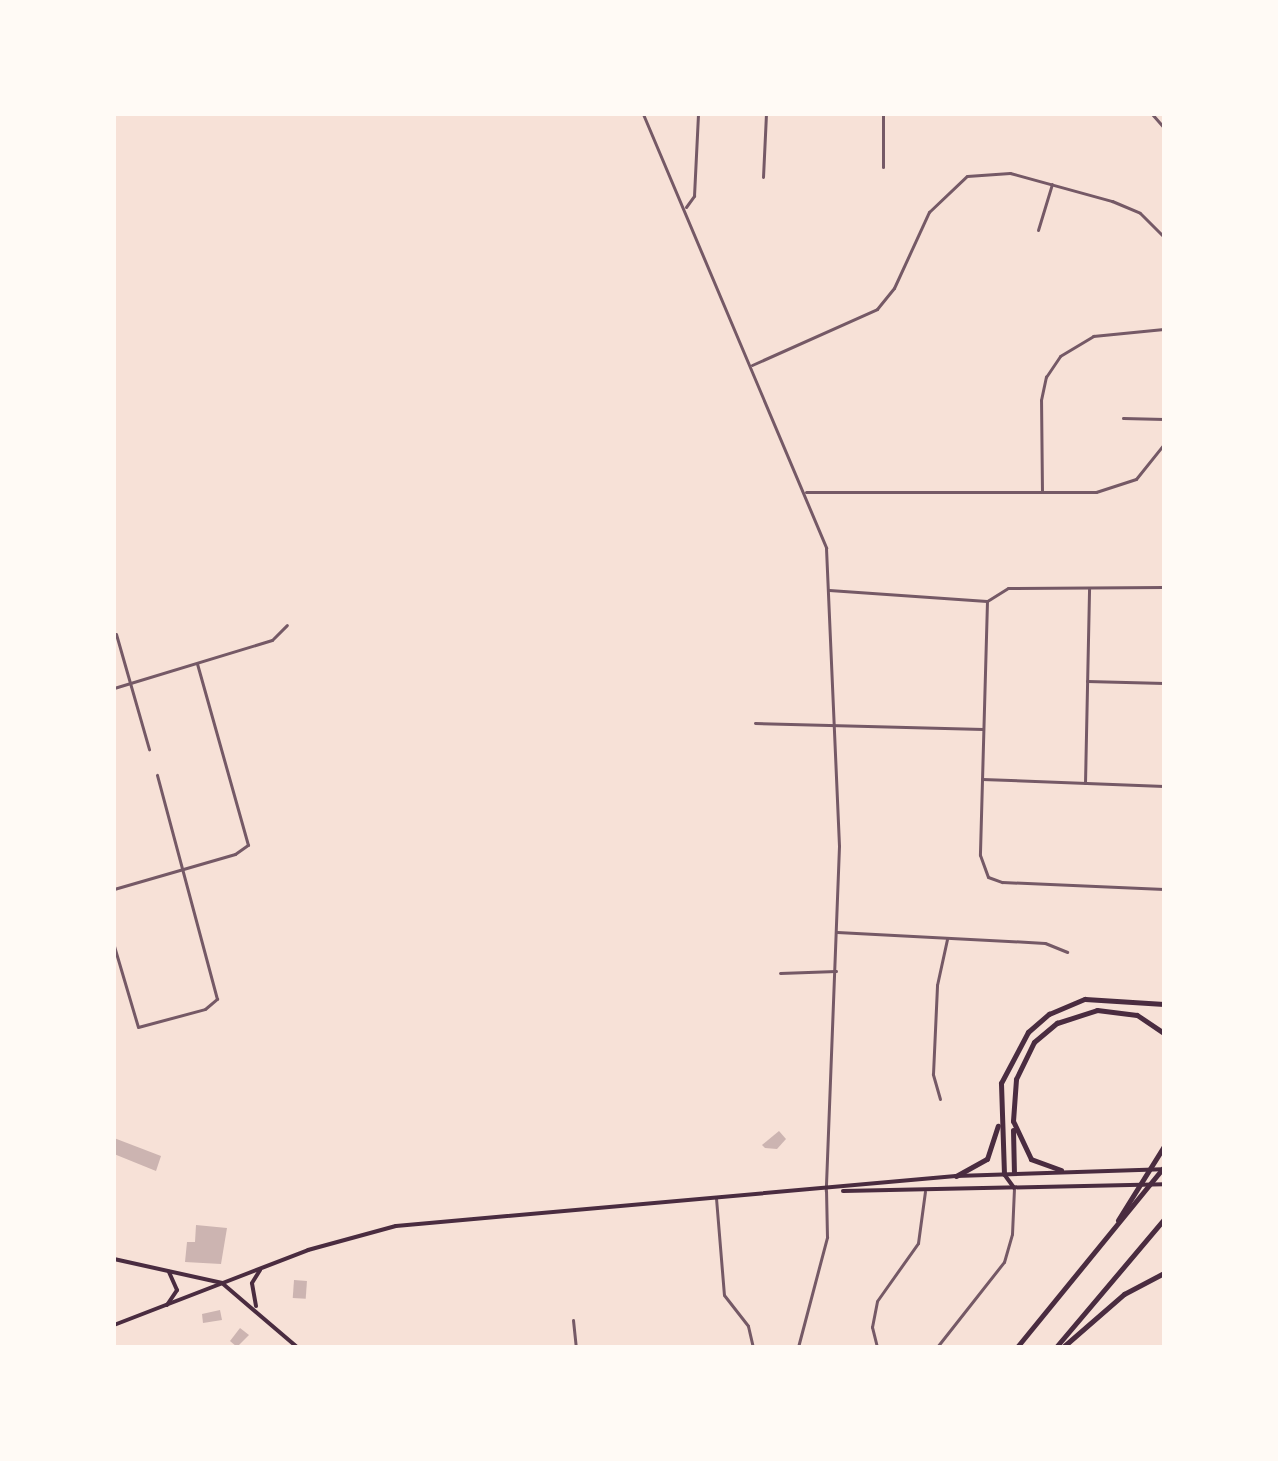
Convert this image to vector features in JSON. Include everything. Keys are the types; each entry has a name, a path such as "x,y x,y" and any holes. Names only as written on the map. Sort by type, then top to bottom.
{"highway":[{"path":"956,1176 973,1171 993,1151 1001,1083 1010,1058 1049,1014 1097,998 1164,1004"},
{"path":"1014,1173 1013,1121 1019,1067 1034,1042 1057,1023 1085,1012 1112,1010 1137,1015 1164,1033"},
{"path":"999,1113 1004,1174"},
{"path":"1013,1121 1031,1159 1061,1170"},
{"path":"1115,1228 1127,1198 1164,1146"},
{"path":"1017,1347 1164,1168"},
{"path":"1056,1347 1164,1216"},
{"path":"1063,1347 1116,1300 1164,1273"}],"main road":[{"path":"114,1325 263,1267 396,1226 826,1191 956,1176 1164,1168"},
{"path":"1014,1173 1014,1188"},
{"path":"1004,1174 1014,1188"},
{"path":"826,1191 1164,1184"},
{"path":"114,1259 222,1283 257,1308 297,1347"},
{"path":"257,1308 252,1285 263,1267"},
{"path":"166,1305 177,1285 167,1270"}],"street":[{"path":"643,114 686,207 806,492 826,548 835,725 836,971 825,1246 798,1347"},
{"path":"686,207 694,196 698,114"},
{"path":"763,177 766,114"},
{"path":"883,114 883,167"},
{"path":"1152,114 1164,128"},
{"path":"752,365 877,309 894,288 929,212 953,184 995,172 1052,184 1125,206 1164,237"},
{"path":"1038,230 1052,184"},
{"path":"1042,492 1041,400 1046,377 1060,356 1093,336 1164,329"},
{"path":"1123,418 1164,419"},
{"path":"806,492 1096,492 1124,485 1147,471 1164,444"},
{"path":"829,590 987,601 1008,588 1164,587"},
{"path":"1085,783 1089,588"},
{"path":"987,601 980,855 988,877 1002,882 1164,889"},
{"path":"114,688 272,640 287,625"},
{"path":"116,634 149,749"},
{"path":"114,889 235,854 248,845 197,664"},
{"path":"1087,681 1164,683"},
{"path":"755,723 983,729"},
{"path":"114,946 138,1027 205,1009 217,999 157,775"},
{"path":"982,779 1164,786"},
{"path":"837,932 1045,943 1067,952"},
{"path":"940,1099 933,1074 937,985 947,939"},
{"path":"780,973 836,971"},
{"path":"937,1347 1004,1262 1012,1234 1014,1188"},
{"path":"877,1347 872,1327 877,1301 918,1243 925,1191"},
{"path":"716,1198 724,1295 748,1326 753,1347"},
{"path":"573,1320 576,1347"}],"building":[{"path":"779,1131 786,1139 777,1149 762,1145"},
{"path":"114,1138 161,1156 156,1171 114,1154"},
{"path":"196,1225 227,1228 221,1264 185,1262 187,1242 195,1242"},
{"path":"294,1280 307,1281 306,1299 293,1298"},
{"path":"220,1310 222,1320 203,1323 202,1314"},
{"path":"240,1328 249,1335 237,1347 230,1341"}]}
